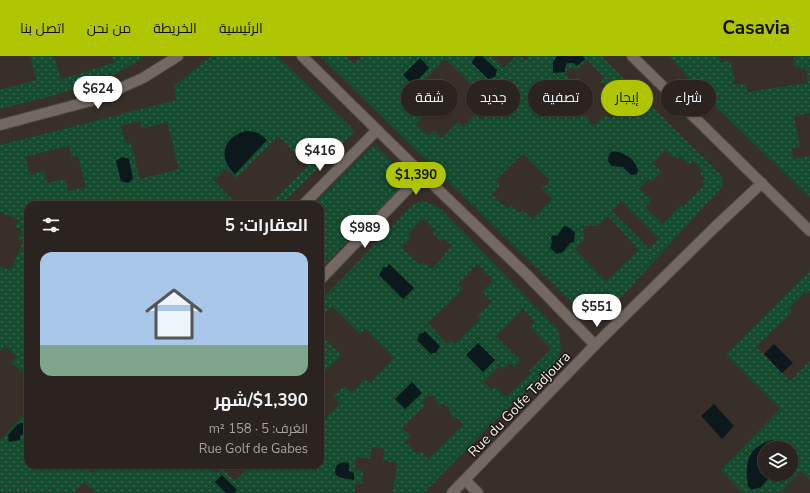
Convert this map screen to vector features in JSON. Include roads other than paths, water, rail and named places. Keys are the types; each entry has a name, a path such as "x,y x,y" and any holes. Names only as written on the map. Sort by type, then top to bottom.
{"street":[{"path":"0,125 105,96 143,78 178,56"},
{"path":"302,56 526,274 595,345"},
{"path":"632,56 810,231"},
{"path":"307,201 377,130"},
{"path":"324,276 422,174"},
{"name":"Rue du Golfe Tadjoura","path":"452,493 595,345 701,241 762,184"},
{"path":"465,480 478,493"}]}
